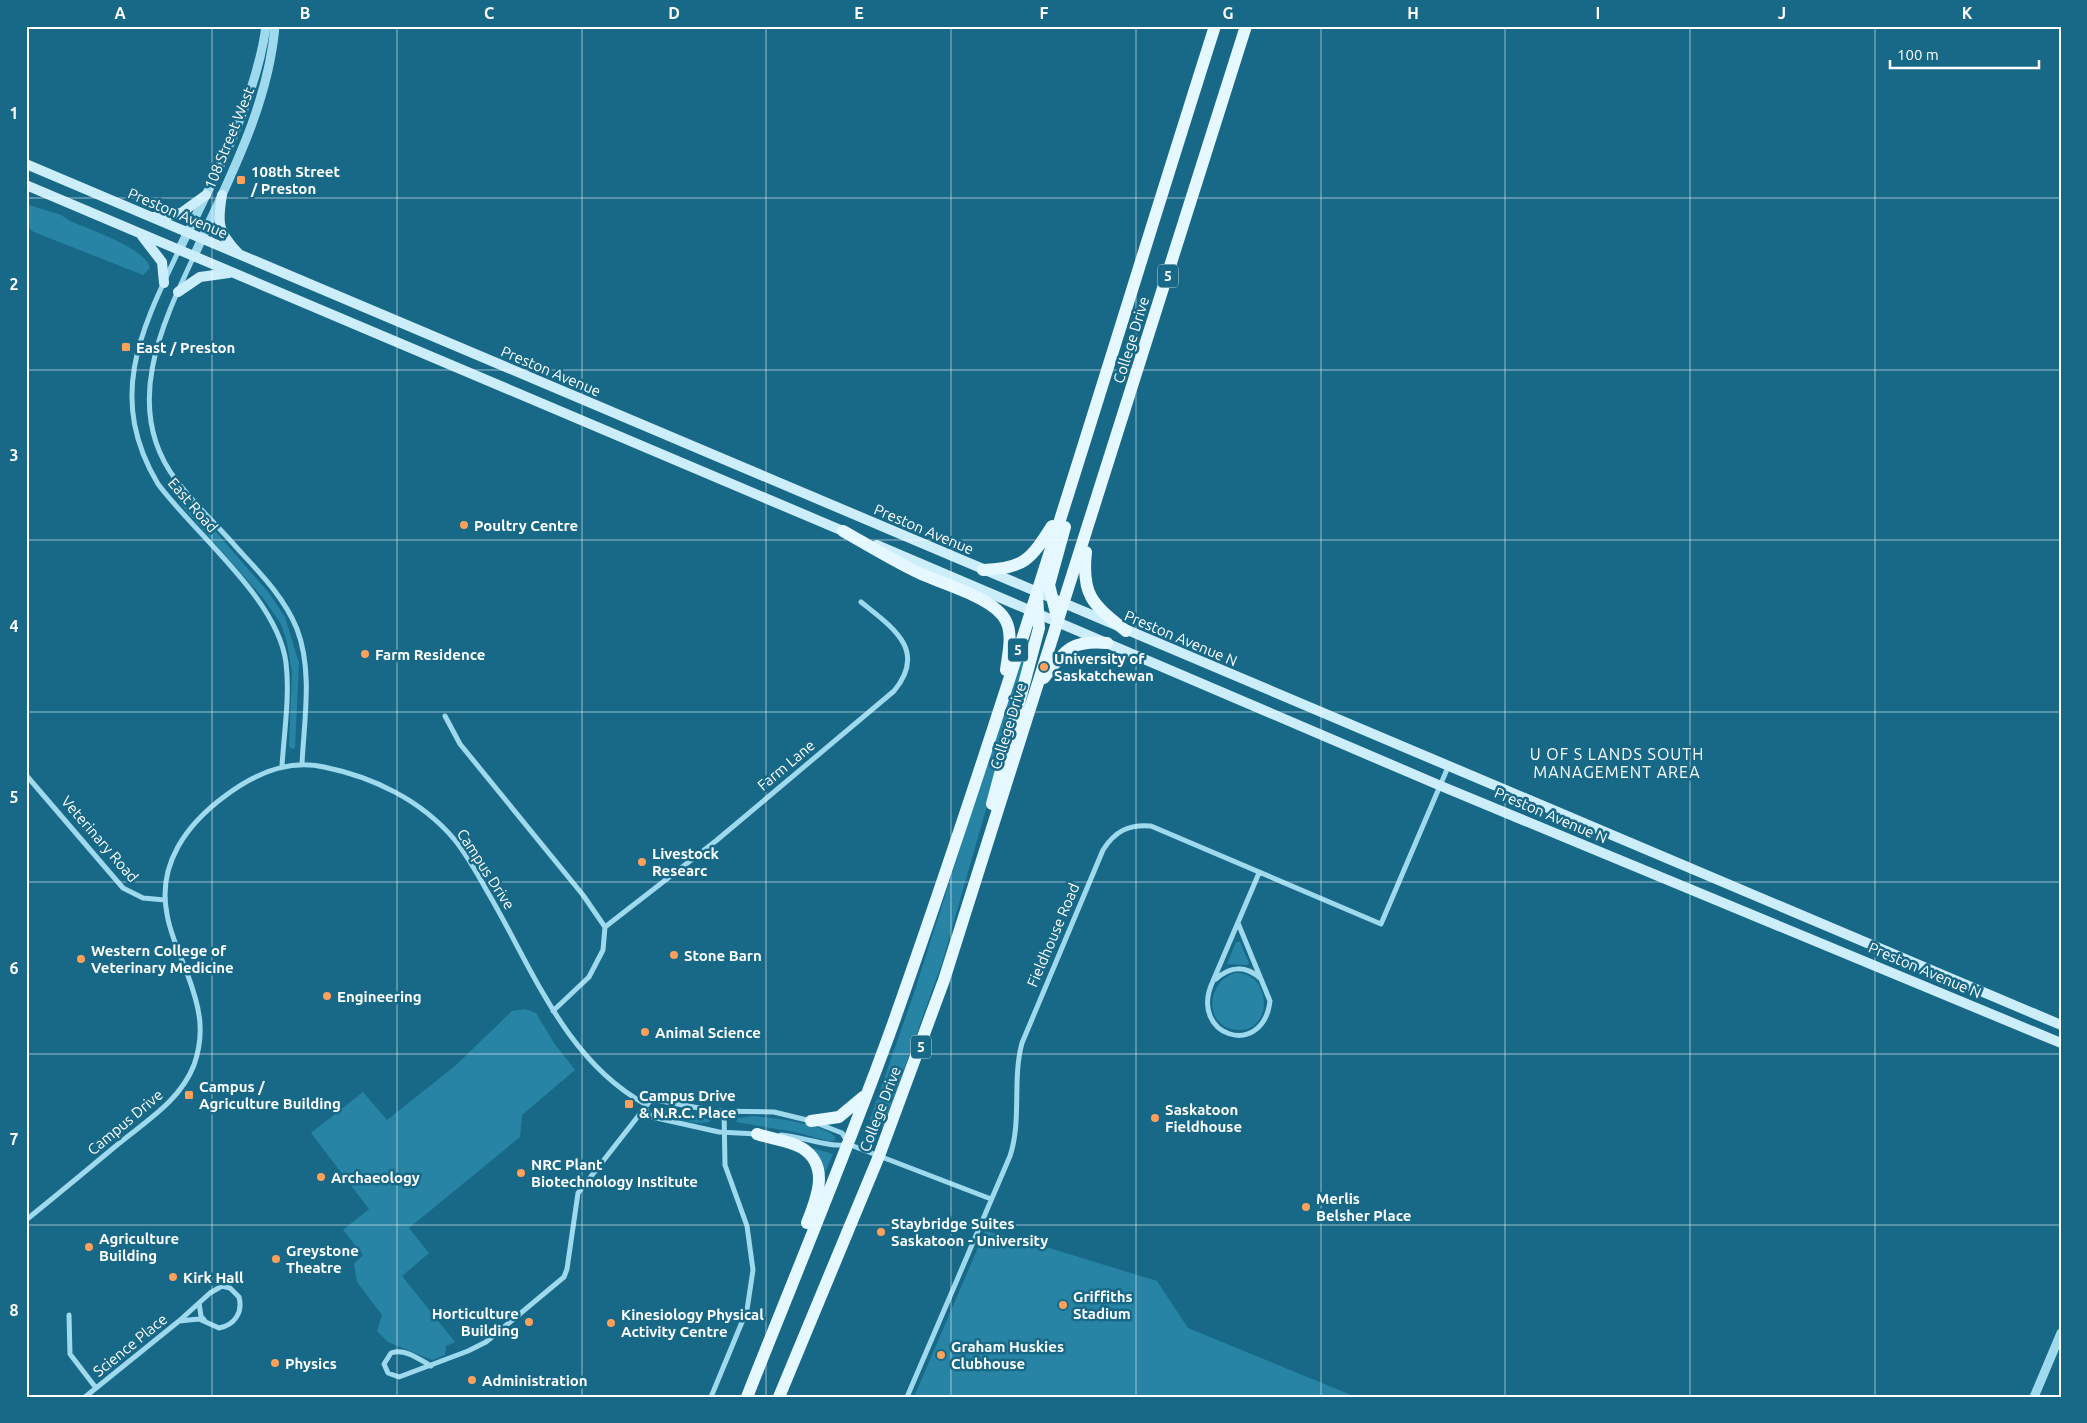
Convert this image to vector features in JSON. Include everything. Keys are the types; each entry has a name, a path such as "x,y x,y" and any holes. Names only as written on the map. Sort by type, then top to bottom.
{"main road":[{"name":"College Drive","path":"1036,593 1215,26"},
{"name":"College Drive","path":"779,1397 879,1156 944,980 1090,525 1246,26"},
{"name":"Preston Avenue","path":"26,164 1064,605"},
{"path":"26,184 1036,612"},
{"path":"150,217 166,217 181,214 206,194"},
{"path":"222,195 218,222 222,234 240,256"},
{"path":"138,232 159,255 165,273 164,283"},
{"path":"178,292 200,277 214,274 235,274"},
{"path":"1058,621 1049,585 1069,513 1086,434"},
{"path":"984,570 1007,570 1019,565 1039,546 1062,512"},
{"path":"1090,525 1085,567 1087,586 1091,599 1126,631"},
{"path":"843,531 915,572 982,600 1002,614 1009,632 1005,690"},
{"path":"944,980 949,952 1037,636 1036,593"},
{"name":"Preston Avenue N","path":"1064,605 2061,1025"},
{"name":"College Drive","path":"747,1397 867,1093 972,793 1005,690 1036,612"},
{"name":"Preston Avenue N","path":"1036,612 1441,786 2061,1043"},
{"path":"1037,688 1062,654 1072,646 1090,641 1107,642"},
{"path":"811,1121 832,1119 845,1114 867,1093"},
{"path":"757,1134 802,1148 807,1152 819,1174 819,1193 806,1226 802,1259"}],"street":[{"name":"108 Street West","path":"179,250 206,194 254,77 266,26"},
{"name":"108 Street West","path":"194,256 222,195 259,104 270,64 275,26"},
{"name":"East Road","path":"179,250 136,352 131,399 135,432 146,461 158,484 265,608 278,635 286,663 282,766"},
{"name":"East Road","path":"194,256 157,344 151,368 150,400 154,436 157,448 176,480 272,586 293,619 302,646 306,671 302,764"},
{"name":"Farm Lane","path":"605,927 717,840 894,691 902,682 907,671 908,661 908,652 904,642 898,634 861,602"},
{"path":"445,716 460,744 583,895 605,927 603,950 589,977 553,1010"},
{"name":"Campus Drive","path":"26,1220 161,1110 176,1094 192,1069 201,1036 201,1017 195,993 167,919 165,900 168,870 173,855 187,830 205,812 236,788 282,766 302,764 332,768 373,782 413,802 445,830 469,860 553,1010 587,1059 634,1098 645,1104 647,1112 652,1116 723,1133 791,1136 836,1146 848,1144 991,1199"},
{"name":"Fieldhouse Road","path":"908,1397 991,1199 1014,1138 1018,1060 1022,1042 1108,842 1128,827 1152,826 1381,924 1448,768"},
{"name":"Veterinary Road","path":"26,774 123,888 143,898 165,900"},
{"path":"1238,923 1264,982 1270,1001 1265,1022 1253,1032 1239,1036 1222,1031 1211,1020 1206,1002 1213,981 1259,873"},
{"path":"1213,981 1228,971 1242,968 1254,973 1264,982"},
{"name":"Campus Drive","path":"645,1104 656,1100 702,1109 764,1111 811,1121 842,1133 848,1144"},
{"path":"431,1366 406,1353 394,1351 386,1357 385,1367 391,1375 399,1377 431,1366 486,1342 564,1277 567,1269 578,1193 638,1117 645,1104"},
{"path":"711,1397 747,1310 752,1277 750,1241 743,1214 725,1165 724,1111"},
{"name":"Science Place","path":"85,1397 179,1321 210,1293 222,1286 230,1288 239,1297 240,1307 237,1317 225,1327 219,1328 205,1320 190,1319 179,1321"},
{"path":"199,1303 199,1309 205,1320"},
{"name":"Science Place","path":"69,1315 70,1354 96,1388"},
{"path":"2034,1397 2061,1333"}],"shaded area":[{"path":"26,204 61,215 70,221 128,246 146,261 150,268 143,275 34,232 26,227"},
{"path":"181,499 203,517 269,593 285,617 299,663 295,748 292,749 289,746 292,672 287,643 281,624 263,598 183,507 179,501"},
{"path":"1031,636 1035,638 942,963 884,1125 873,1135 870,1130 870,1119 914,993 1021,658"},
{"path":"1236,942 1240,942 1249,963 1248,965 1227,964"},
{"path":"1235,973 1247,975 1255,981 1261,989 1264,1000 1263,1011 1259,1020 1251,1027 1240,1030 1228,1028 1219,1022 1214,1014 1212,1005 1218,986 1225,978"},
{"path":"525,1009 536,1013 554,1043 575,1070 522,1115 520,1137 409,1228 429,1253 402,1276 455,1342 446,1346 445,1355 432,1360 388,1342 377,1331 382,1315 357,1282 354,1264 363,1255 343,1230 369,1209 311,1133 363,1092 387,1120 455,1066 512,1011"},
{"path":"660,1108 712,1120 701,1123 684,1121 656,1111"},
{"path":"753,1116 810,1125 830,1133 836,1138 833,1141 828,1141 795,1132 736,1122 738,1118"},
{"path":"801,1145 833,1154 824,1175"},
{"name":"Griffiths Stadium","path":"985,1231 1046,1247 1157,1281 1188,1328 1356,1397 914,1397"}],"place":[{"name":"108th Street / Preston","path":"241,180"},
{"name":"East / Preston","path":"126,347"},
{"name":"Poultry Centre","path":"464,525"},
{"name":"Farm Residence","path":"365,654"},
{"name":"University of Saskatchewan","path":"1044,667"},
{"name":"Livestock Researc","path":"642,862"},
{"name":"Stone Barn","path":"674,955"},
{"name":"Western College of Veterinary Medicine","path":"81,959"},
{"name":"Engineering","path":"327,996"},
{"name":"Animal Science","path":"645,1032"},
{"name":"Campus / Agriculture Building","path":"189,1095"},
{"name":"Campus Drive & N.R.C. Place","path":"629,1104"},
{"name":"Saskatoon Fieldhouse","path":"1155,1118"},
{"name":"NRC Plant Biotechnology Institute","path":"521,1173"},
{"name":"Archaeology","path":"321,1177"},
{"name":"Merlis Belsher Place","path":"1306,1207"},
{"name":"Staybridge Suites Saskatoon - University","path":"881,1232"},
{"name":"Agriculture Building","path":"89,1247"},
{"name":"Greystone Theatre","path":"276,1259"},
{"name":"Kirk Hall","path":"173,1277"},
{"name":"Griffiths Stadium","path":"1063,1305"},
{"name":"Horticulture Building","path":"529,1322"},
{"name":"Kinesiology Physical Activity Centre","path":"611,1323"},
{"name":"Graham Huskies Clubhouse","path":"941,1355"},
{"name":"Physics","path":"275,1363"},
{"name":"Administration","path":"472,1380"}],"district":[{"name":"U OF S LANDS SOUTH MANAGEMENT AREA","path":"1617,763"}]}
